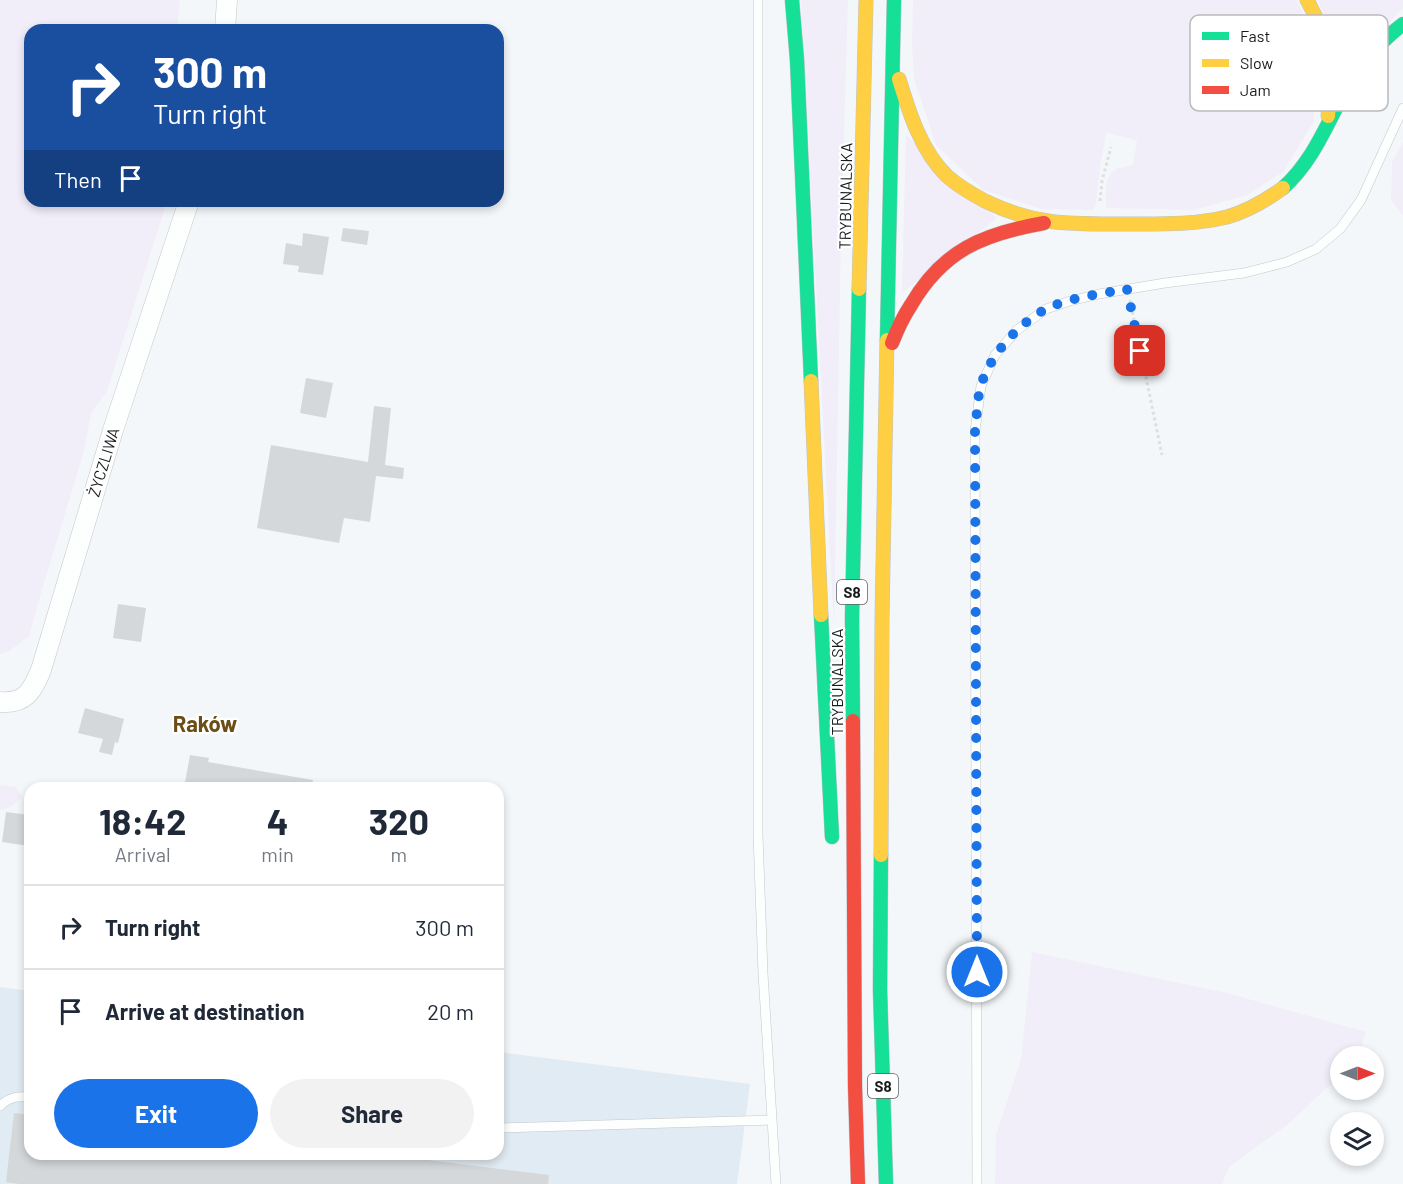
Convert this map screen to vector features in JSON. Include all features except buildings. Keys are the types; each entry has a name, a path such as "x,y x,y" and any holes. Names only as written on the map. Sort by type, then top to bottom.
{"highway":[{"path":"792,0 832,846"},
{"name":"TRYBUNALSKA","path":"858,1184 855,1086 852,618 866,0"},
{"name":"S8","path":"886,1184 880,988 882,632 894,0"},
{"path":"1307,0 1315,15"},
{"path":"1388,38 1403,24"},
{"path":"892,44 906,102 925,144 939,167 963,188 992,204 1051,222 1166,225 1219,220 1247,211 1274,195 1295,177 1312,156 1335,111"},
{"path":"1323,136 1328,111"},
{"path":"887,359 893,338 910,305 939,267 959,251 990,236 1015,228 1051,222"},
{"path":"842,998 855,1086"}],"street":[{"path":"225,24 227,0"},
{"name":"ŻYCZLIWA","path":"0,702 12,702 27,696 41,670 113,430 187,207"}],"lane":[{"path":"758,0 758,835 763,973 776,1184"},
{"path":"977,1184 975,431 981,386 995,355 1017,330 1046,309 1070,301 1127,289 1244,273 1287,262 1316,249 1340,229 1361,200 1403,108"},
{"path":"0,1106 8,1099 24,1096"},
{"path":"504,1128 772,1120"}],"path":[{"path":"1099,224 1102,181 1111,147"},
{"path":"1127,289 1162,455"}],"shaded area":[{"path":"0,0 180,0 178,24 24,24 24,207 164,207 107,391 91,413 84,451 29,636 8,652 0,654"},
{"path":"801,0 848,0 834,627"},
{"path":"913,0 1297,0 1304,15 1190,15 1190,111 1314,111 1314,121 1283,172 1247,195 1194,210 1106,208 1108,179 1119,168 1133,164 1137,140 1106,133 1096,205 1093,210 1042,209 983,190 936,145 914,79"},
{"path":"1318,0 1403,0 1403,8 1388,24 1388,15 1323,15"},
{"path":"906,135 997,218 902,293"},
{"path":"1403,142 1403,216 1391,200 1392,162"},
{"path":"0,785 16,787 22,797 11,807 0,810"},
{"path":"1032,952 1227,993 1366,1032 1362,1046 1330,1046 1330,1085 1287,1125 1229,1167 1222,1184 995,1184 996,1134 1021,1060"},
{"path":"0,987 24,990 24,1160 504,1160 504,1053 750,1084 737,1184 0,1184"}],"traffic: fast":[{"path":"792,0 797,60 811,381"},
{"path":"887,340 894,0"},
{"path":"1388,36 1403,24"},
{"path":"1283,188 1310,156 1335,111"},
{"path":"853,721 852,618 859,289"},
{"path":"821,615 832,837"},
{"path":"881,855 880,989 886,1184"}],"traffic: slow":[{"path":"859,289 866,0"},
{"path":"1307,0 1314,15"},
{"path":"899,79 917,131 938,166 951,180 970,193 1021,215 1071,223 1190,223 1242,212 1283,188"},
{"path":"1328,111 1328,116"},
{"path":"881,855 887,340"},
{"path":"811,381 821,615"}],"traffic: jam":[{"path":"892,343 905,314 923,286 951,258 984,239 1022,227 1044,223"},
{"path":"853,721 855,1086 858,1184"}],"district":[{"name":"Raków","path":"205,723"}],"route":[{"path":"977,972 975,431 981,386 995,355 1017,330 1046,309 1099,294 1127,289 1140,351"}]}
